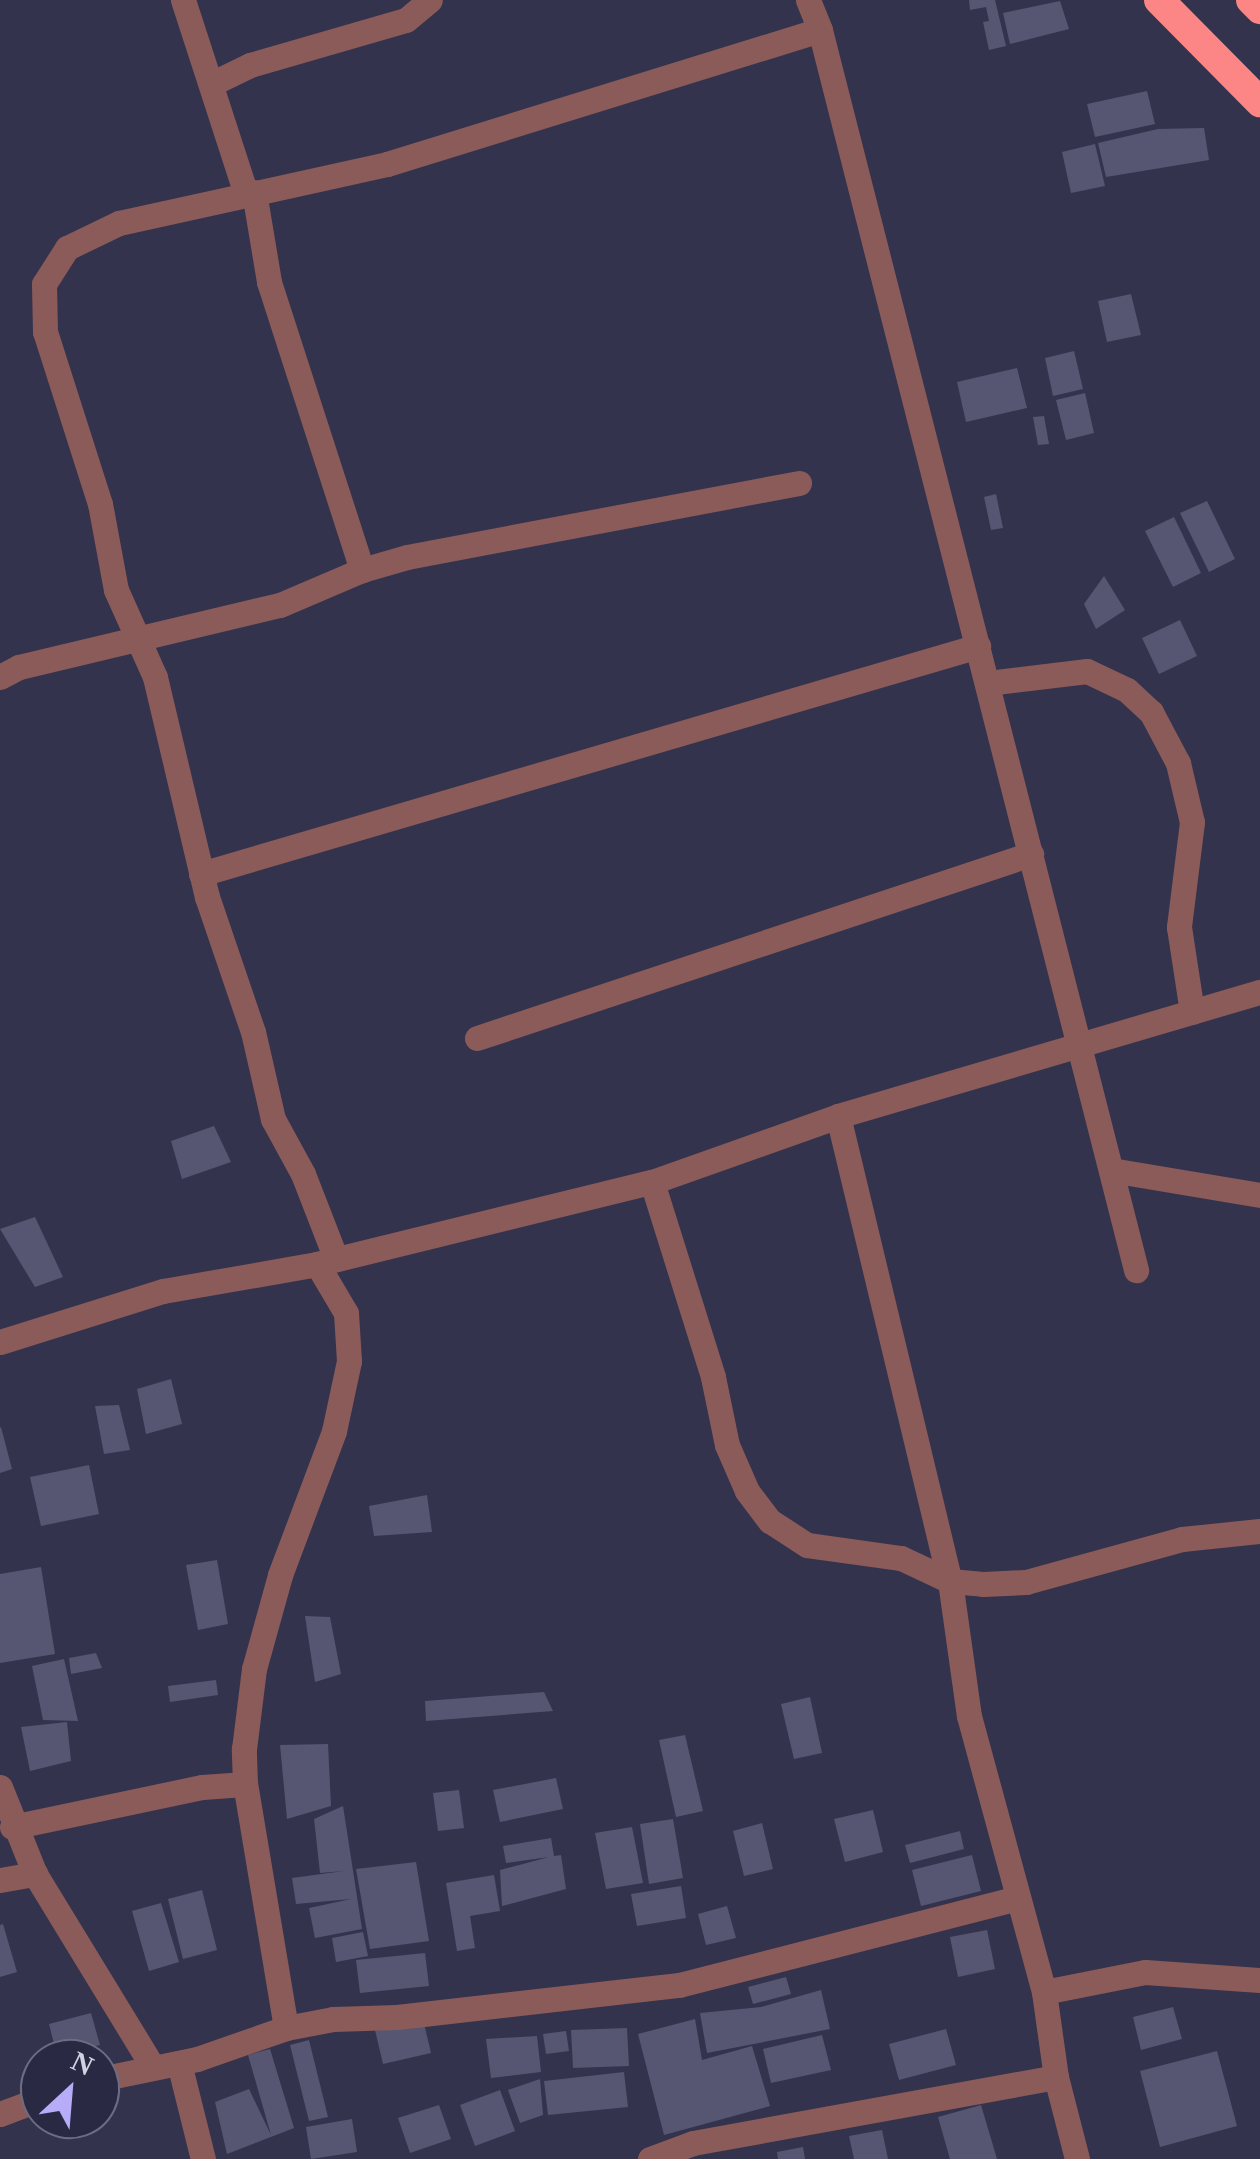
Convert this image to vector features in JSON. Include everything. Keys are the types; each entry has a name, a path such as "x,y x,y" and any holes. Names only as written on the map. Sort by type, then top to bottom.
{"highway":[{"path":"1159,0 1260,102"},
{"path":"1251,0 1260,9"}],"street":[{"path":"183,0 250,193 269,282 362,570"},
{"path":"210,84 250,65 406,20 430,0"},
{"path":"808,0 820,30 1136,1270"},
{"path":"286,2028 245,1784 254,1669 280,1575 334,1431 348,1361 346,1313 326,1262 303,1174 272,1120 253,1032 201,874 155,677 116,590 100,504 46,332 44,284 67,248 119,222 387,164 820,30"},
{"path":"0,677 18,667 280,605 362,570 799,483"},
{"path":"201,874 978,646"},
{"path":"988,683 1087,671 1127,690 1159,726 1178,763 1192,822 1180,928 1192,1012"},
{"path":"478,1038 1031,854"},
{"path":"0,1342 163,1291 326,1262 652,1182 838,1116 1260,992"},
{"path":"838,1116 950,1581 968,1716 1044,1992 1056,2077 1077,2159"},
{"path":"1111,1170 1260,1196"},
{"path":"652,1182 713,1378 727,1445 747,1491 770,1521 807,1545 900,1558 950,1581 1026,1582 1182,1538 1260,1531"},
{"path":"12,1826 202,1787 245,1784"},
{"path":"0,1787 12,1826 35,1874 166,2065 203,2159"},
{"path":"0,1880 35,1874"},
{"path":"120,2075 166,2065 286,2028 679,1984 1018,1898"},
{"path":"1044,1992 1145,1972 1260,1980"},
{"path":"650,2159 693,2143 1056,2077"}],"building":[{"path":"969,0 995,0 1006,46 989,50 983,22 989,21 986,7 970,10"},
{"path":"1060,1 1069,29 1010,44 1003,13"},
{"path":"1147,91 1155,124 1095,137 1087,104"},
{"path":"1204,128 1209,160 1106,177 1098,143 1158,129"},
{"path":"1095,144 1105,186 1071,193 1062,152"},
{"path":"1131,294 1141,335 1107,342 1098,301"},
{"path":"1074,351 1083,389 1053,396 1045,358"},
{"path":"1017,368 1027,408 966,422 957,382"},
{"path":"1085,393 1094,433 1066,440 1056,400"},
{"path":"1044,416 1049,444 1038,445 1033,417"},
{"path":"996,494 1003,528 991,530 984,497"},
{"path":"1207,501 1235,559 1209,572 1180,513"},
{"path":"1174,517 1201,573 1173,587 1145,531"},
{"path":"1104,576 1125,610 1096,629 1084,604"},
{"path":"1180,620 1197,656 1159,674 1142,638"},
{"path":"214,1126 231,1162 182,1179 171,1141"},
{"path":"35,1217 63,1277 35,1287 0,1229"},
{"path":"171,1379 182,1424 146,1434 137,1389"},
{"path":"119,1405 130,1450 104,1454 95,1406"},
{"path":"0,1428 12,1469 0,1473"},
{"path":"89,1465 99,1514 41,1526 30,1477"},
{"path":"427,1495 432,1532 374,1536 369,1506"},
{"path":"217,1560 228,1624 198,1630 186,1565"},
{"path":"41,1567 55,1654 0,1663 0,1574"},
{"path":"305,1616 330,1617 341,1674 315,1682"},
{"path":"96,1653 102,1668 71,1674 69,1658"},
{"path":"64,1659 78,1721 43,1720 32,1666"},
{"path":"216,1680 218,1695 170,1702 168,1686"},
{"path":"544,1692 553,1711 426,1721 425,1701"},
{"path":"810,1697 822,1753 794,1759 781,1704"},
{"path":"67,1722 71,1761 30,1771 21,1727"},
{"path":"685,1735 703,1811 676,1817 659,1740"},
{"path":"328,1744 331,1806 287,1819 280,1745"},
{"path":"556,1778 563,1809 500,1822 493,1790"},
{"path":"459,1790 464,1828 438,1831 433,1793"},
{"path":"343,1806 362,1929 315,1938 309,1908 351,1899 296,1904 292,1878 344,1871 320,1873 314,1819"},
{"path":"873,1810 883,1852 845,1862 834,1819"},
{"path":"673,1819 683,1878 649,1884 640,1824"},
{"path":"762,1823 773,1869 744,1876 733,1831"},
{"path":"632,1827 643,1883 606,1889 595,1833"},
{"path":"960,1831 964,1849 910,1863 905,1845"},
{"path":"551,1838 554,1856 561,1855 566,1889 502,1906 500,1870 549,1857 506,1863 503,1846"},
{"path":"972,1855 981,1891 921,1906 912,1870"},
{"path":"416,1862 429,1941 370,1949 356,1869"},
{"path":"494,1875 500,1911 470,1916 475,1948 457,1951 446,1883"},
{"path":"681,1886 686,1918 637,1926 631,1894"},
{"path":"202,1890 217,1950 183,1959 168,1899"},
{"path":"161,1903 179,1962 149,1971 132,1911"},
{"path":"727,1906 736,1938 706,1945 698,1914"},
{"path":"3,1924 17,1972 0,1977 0,1925"},
{"path":"987,1930 995,1969 958,1977 950,1937"},
{"path":"363,1932 368,1956 336,1962 332,1938"},
{"path":"425,1953 429,1986 360,1993 356,1960"},
{"path":"786,1977 791,1994 753,2004 748,1987"},
{"path":"821,1990 830,2029 707,2053 700,2013 761,2007"},
{"path":"1173,2007 1182,2039 1141,2050 1133,2017"},
{"path":"91,2013 98,2039 53,2039 49,2024"},
{"path":"423,2019 431,2053 383,2064 375,2030"},
{"path":"695,2019 702,2060 752,2046 770,2106 664,2135 638,2034"},
{"path":"627,2028 629,2066 573,2068 571,2030"},
{"path":"946,2029 956,2065 899,2080 889,2044"},
{"path":"566,2031 569,2051 546,2054 543,2034"},
{"path":"822,2035 831,2070 771,2083 763,2049"},
{"path":"537,2036 541,2072 491,2078 486,2039"},
{"path":"309,2040 328,2117 309,2121 290,2045"},
{"path":"270,2049 294,2128 227,2154 215,2102 249,2089 271,2135 248,2055"},
{"path":"1217,2051 1237,2126 1160,2147 1140,2071"},
{"path":"624,2072 628,2107 548,2115 544,2081"},
{"path":"540,2079 543,2115 520,2123 508,2090"},
{"path":"500,2090 515,2131 475,2146 460,2105"},
{"path":"439,2105 451,2139 410,2153 398,2118"},
{"path":"981,2105 997,2159 950,2159 938,2117"},
{"path":"352,2119 357,2152 311,2159 306,2127"},
{"path":"882,2130 888,2159 854,2159 849,2136"},
{"path":"803,2147 805,2159 778,2159 777,2152"}]}
